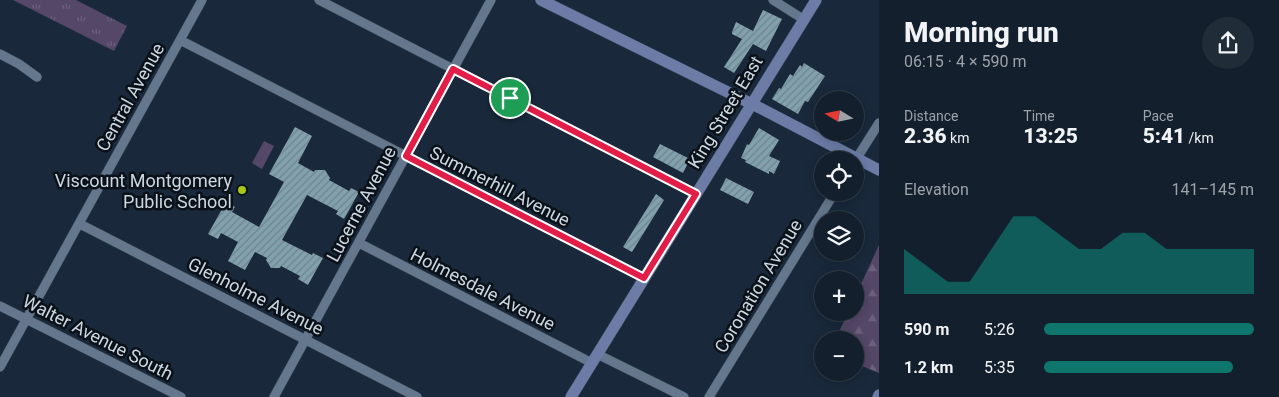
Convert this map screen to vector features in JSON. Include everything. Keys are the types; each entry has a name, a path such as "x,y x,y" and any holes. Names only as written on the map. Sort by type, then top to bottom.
{"main road":[{"path":"541,0 750,104 839,151"},
{"name":"King Street East","path":"571,397 750,104 816,0"},
{"path":"864,163 879,170"}],"street":[{"name":"Central Avenue","path":"0,367 202,0"},
{"path":"319,0 696,194"},
{"name":"Lucerne Avenue","path":"274,397 491,0"},
{"path":"773,0 803,19"},
{"name":"Summerhill Avenue","path":"180,40 644,278"},
{"path":"0,54 19,64 37,77"},
{"path":"862,151 879,123"},
{"name":"Coronation Avenue","path":"709,397 829,201"},
{"name":"Glenholme Avenue","path":"80,224 417,397"},
{"name":"Holmesdale Avenue","path":"359,243 595,358 684,397"},
{"name":"Walter Avenue South","path":"0,306 181,397"}],"green space":[{"path":"13,0 76,0 127,26 114,51"},
{"path":"264,141 274,146 262,169 252,163"},
{"path":"879,245 879,373 864,367 864,331 839,331 844,321 864,321 864,278"}],"building":[{"path":"763,10 782,19 766,51 753,44 734,73 724,67 742,39 732,34 736,22 753,31"},
{"path":"804,63 825,76 808,102 805,101 798,114 772,99 790,74 793,76 800,65 802,67"},
{"path":"295,127 312,136 298,163 314,172 315,170 325,170 330,178 329,180 349,191 351,188 359,192 344,219 336,214 338,211 307,195 282,240 312,255 313,253 323,258 308,285 298,279 300,276 281,266 280,268 271,268 266,260 267,258 255,252 245,270 228,261 238,242 221,233 218,239 208,234 226,202 235,207 232,212 259,227 284,182 269,174"},
{"path":"759,128 779,140 769,156 780,161 774,174 769,171 769,174 741,158 747,144 749,145"},
{"path":"660,144 690,159 683,173 653,157"},
{"path":"726,178 754,192 748,204 720,190"},
{"path":"656,194 664,200 632,252 623,247"}],"place":[{"name":"Viscount Montgomery Public School","path":"242,190"}],"route":[{"path":"453,69 510,98 696,194 644,278 406,156 453,69"}]}
